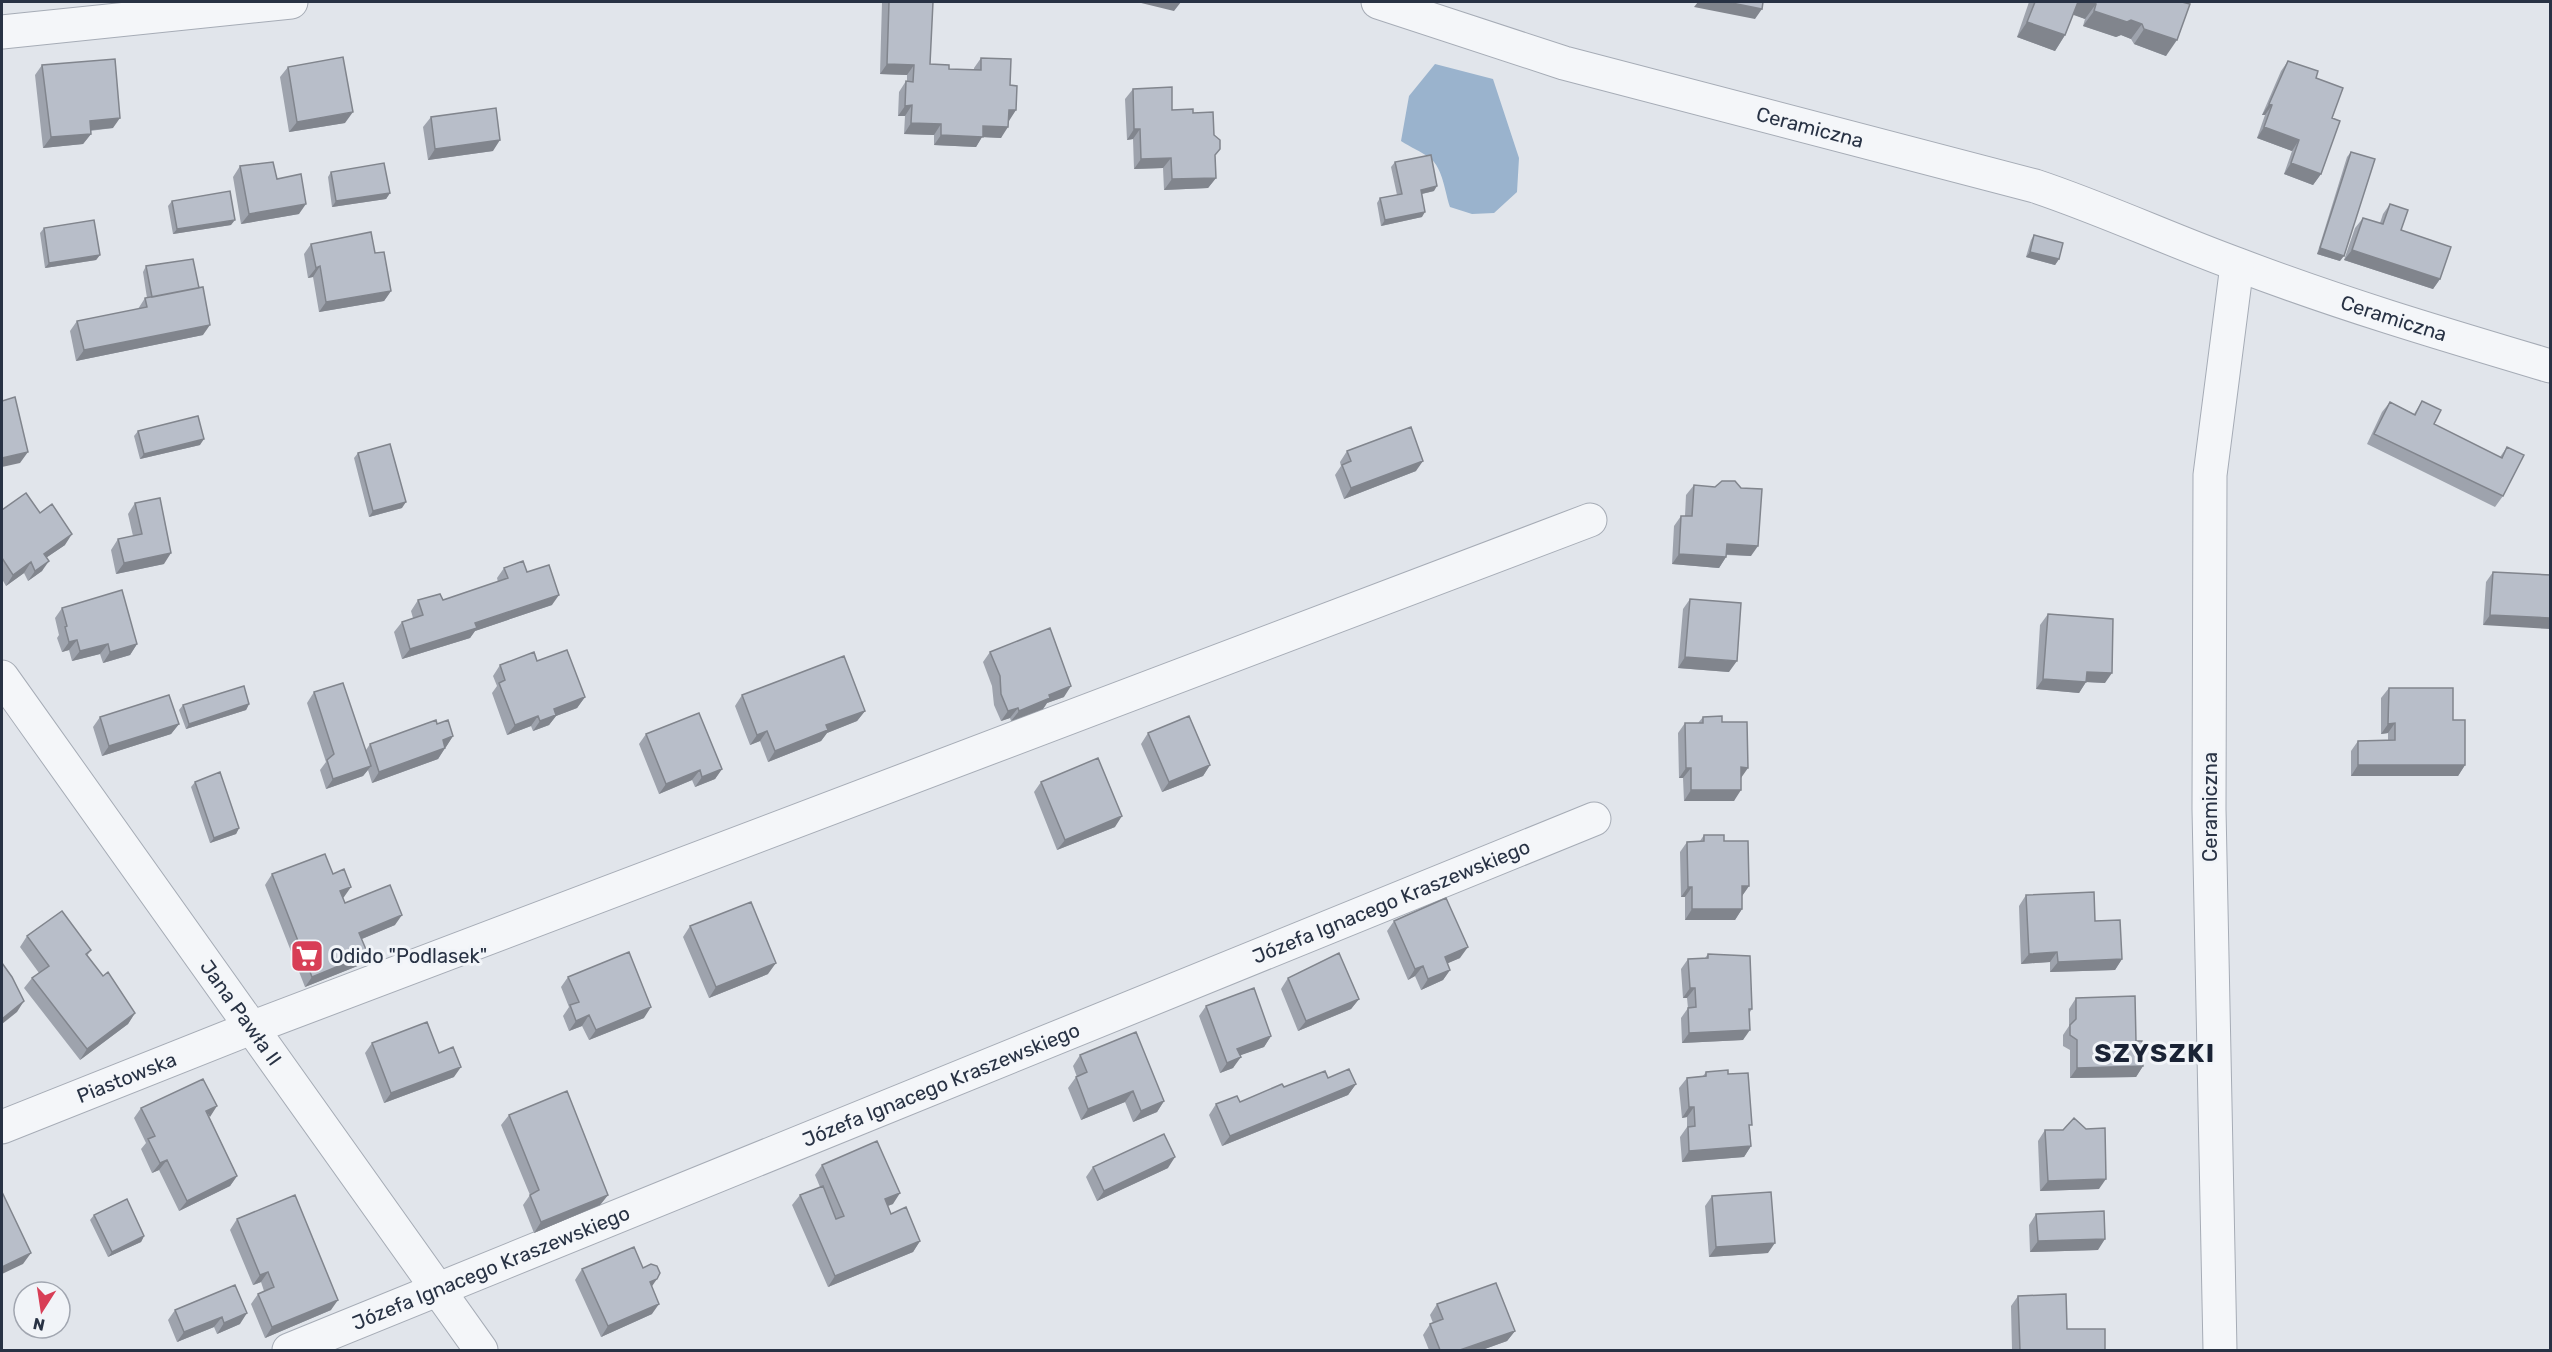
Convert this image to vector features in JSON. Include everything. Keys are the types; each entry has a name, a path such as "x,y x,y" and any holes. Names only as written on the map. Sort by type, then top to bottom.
{"street":[{"path":"2,32 291,2"},
{"name":"Ceramiczna","path":"1378,2 1564,63 2035,186 2086,203 2237,265 2368,311 2550,366"},
{"name":"Ceramiczna","path":"2220,1350 2209,809 2210,475 2237,265"},
{"name":"Piastowska","path":"2,1127 251,1028 1590,520"},
{"name":"Jana Pawła II","path":"2,677 481,1350"},
{"name":"Józefa Ignacego Kraszewskiego","path":"289,1350 1594,819"}],"water":[{"path":"1435,64 1493,79 1519,158 1517,192 1494,213 1472,214 1450,207 1441,174 1434,162 1401,141 1409,96"}],"building":[{"path":"889,2 933,2 930,64 949,65 949,69 981,70 981,58 1011,59 1010,85 1017,86 1016,110 1009,110 1008,127 983,126 983,137 941,135 941,124 911,123 912,105 905,106 906,81 913,82 914,65 887,64"},
{"path":"1727,2 1763,2 1762,9"},
{"path":"2035,2 2078,2 2065,35 2027,22"},
{"path":"2090,2 2182,2 2190,4 2177,40 2144,29 2142,24 2131,20 2127,22 2094,11 2096,4"},
{"path":"343,57 353,112 297,122 288,67"},
{"path":"115,59 120,118 90,121 91,134 51,137 42,65"},
{"path":"2288,61 2318,71 2316,78 2343,88 2332,118 2340,121 2321,174 2291,163 2299,140 2264,127 2272,105 2269,104"},
{"path":"1172,87 1172,110 1193,109 1193,113 1213,112 1214,135 1220,140 1220,149 1215,155 1216,178 1172,179 1171,158 1141,159 1140,129 1134,129 1133,89"},
{"path":"496,108 500,140 435,149 431,117"},
{"path":"2351,152 2375,159 2344,256 2320,248"},
{"path":"1431,155 1437,186 1421,190 1425,212 1385,220 1380,198 1402,194 1395,162"},
{"path":"273,162 277,179 301,174 306,204 249,214 240,166"},
{"path":"384,163 390,193 336,201 331,172"},
{"path":"230,191 235,220 177,229 172,201"},
{"path":"2390,204 2408,210 2401,230 2451,247 2440,279 2352,250 2363,218 2383,224"},
{"path":"94,220 100,255 49,263 44,228"},
{"path":"371,232 375,253 384,252 391,291 326,302 320,266 316,268 311,244"},
{"path":"2034,235 2063,243 2059,259 2030,252"},
{"path":"193,259 199,288 152,297 146,266"},
{"path":"203,287 210,325 84,350 77,321 147,307 145,298"},
{"path":"15,397 28,452 2,458 2,401"},
{"path":"2422,401 2441,410 2434,424 2502,458 2507,447 2524,455 2503,496 2374,434 2390,402 2415,415"},
{"path":"198,416 204,439 144,454 138,431"},
{"path":"1411,427 1423,461 1351,488 1342,465 1351,461 1347,451"},
{"path":"390,444 406,502 373,511 358,453"},
{"path":"1722,481 1735,481 1741,488 1762,489 1758,546 1727,544 1726,557 1679,554 1681,516 1692,516 1694,485 1715,487"},
{"path":"26,493 40,513 52,504 72,534 44,554 49,561 35,571 31,562 13,575 2,558 2,510"},
{"path":"160,498 171,553 124,563 118,539 142,534 135,503"},
{"path":"523,561 527,572 549,565 559,595 475,623 477,628 410,649 402,622 423,615 418,600 440,594 443,600 508,578 504,568"},
{"path":"2493,572 2550,575 2550,618 2490,615"},
{"path":"122,590 137,644 110,652 108,644 80,651 77,640 69,642 62,608"},
{"path":"1690,599 1741,603 1737,661 1685,657"},
{"path":"2048,614 2113,619 2112,673 2087,672 2086,682 2043,679"},
{"path":"1050,628 1071,686 1019,711 1018,708 1008,711 1001,694 1000,676 990,652"},
{"path":"567,650 585,697 554,709 556,715 540,721 538,716 515,725 499,683 505,680 500,665 534,652 537,661"},
{"path":"844,656 865,711 826,725 828,730 775,751 767,731 757,735 742,695"},
{"path":"343,683 371,766 333,779 327,760 334,754 314,692"},
{"path":"244,686 249,704 189,724 183,705"},
{"path":"2389,688 2453,688 2453,720 2465,720 2465,765 2358,765 2358,741 2395,740 2395,723 2388,724"},
{"path":"169,695 179,724 109,746 100,717"},
{"path":"699,713 722,769 702,777 700,770 666,784 646,734"},
{"path":"1189,716 1210,765 1169,782 1148,733"},
{"path":"1722,716 1722,722 1747,722 1748,768 1741,767 1741,790 1691,790 1691,768 1686,768 1685,723 1703,723 1703,717"},
{"path":"436,720 437,724 448,720 453,736 443,740 445,748 379,772 370,744"},
{"path":"1098,758 1122,816 1065,840 1041,782"},
{"path":"220,772 239,828 214,838 195,782"},
{"path":"1704,835 1724,835 1724,841 1748,841 1749,886 1742,886 1742,909 1692,909 1692,887 1688,887 1687,842 1704,841"},
{"path":"325,854 333,874 344,869 351,887 340,891 345,903 390,885 402,915 359,933 368,954 312,977 272,874"},
{"path":"2094,892 2095,921 2120,920 2122,959 2058,962 2057,952 2029,954 2026,895"},
{"path":"1446,898 1468,947 1445,957 1450,970 1428,979 1423,966 1415,969 1394,921"},
{"path":"751,902 776,963 716,987 690,926"},
{"path":"62,911 91,950 86,954 103,976 108,972 135,1013 87,1049 32,978 49,966 27,936"},
{"path":"629,952 651,1007 596,1030 589,1015 576,1021 570,1005 579,1002 568,977"},
{"path":"1339,953 1359,999 1306,1021 1288,978"},
{"path":"1708,954 1750,956 1752,1009 1749,1009 1750,1030 1689,1033 1688,1008 1696,1007 1695,988 1690,988 1688,959 1708,958"},
{"path":"2,963 24,1001 2,1019"},
{"path":"1254,988 1271,1036 1237,1049 1241,1057 1227,1063 1206,1006"},
{"path":"2135,996 2136,1041 2142,1041 2143,1066 2077,1068 2077,1040 2070,1035 2070,1025 2076,1019 2076,998"},
{"path":"427,1022 439,1053 453,1047 461,1067 391,1093 372,1043"},
{"path":"1136,1032 1164,1101 1141,1111 1133,1091 1088,1109 1076,1077 1087,1072 1080,1055"},
{"path":"1349,1069 1356,1084 1230,1136 1216,1104 1237,1096 1240,1102 1282,1084 1284,1087 1325,1071 1328,1078"},
{"path":"1728,1070 1728,1074 1748,1073 1752,1125 1749,1125 1751,1146 1689,1151 1688,1127 1695,1126 1694,1107 1689,1107 1687,1078 1706,1076 1706,1072"},
{"path":"203,1079 217,1106 206,1111 237,1176 187,1201 167,1160 160,1163 148,1139 155,1136 141,1108"},
{"path":"567,1091 608,1195 541,1222 530,1195 539,1190 509,1115"},
{"path":"2074,1118 2086,1129 2105,1128 2106,1179 2048,1181 2045,1130 2063,1130"},
{"path":"1164,1134 1175,1157 1104,1191 1093,1167"},
{"path":"877,1141 900,1193 885,1199 891,1214 906,1207 920,1241 835,1276 800,1195 823,1186 836,1219 844,1216 822,1165"},
{"path":"2,1192 31,1253 2,1267"},
{"path":"1771,1192 1775,1243 1716,1247 1712,1196"},
{"path":"295,1195 338,1300 272,1327 258,1294 274,1287 268,1272 260,1275 237,1219"},
{"path":"127,1199 144,1236 112,1252 94,1215"},
{"path":"2104,1211 2105,1239 2038,1241 2036,1214"},
{"path":"634,1247 643,1268 651,1264 657,1266 660,1273 657,1279 650,1282 659,1304 608,1326 582,1269"},
{"path":"1496,1283 1515,1331 1460,1350 1440,1350 1430,1324 1443,1319 1437,1304"},
{"path":"235,1285 247,1313 224,1323 222,1317 184,1332 175,1310"},
{"path":"2066,1294 2067,1329 2105,1329 2105,1350 2020,1350 2018,1296"}],"place":[{"name":"Odido \"Podlasek\"","path":"307,956"}],"district":[{"name":"SZYSZKI","path":"2155,1053"}]}
